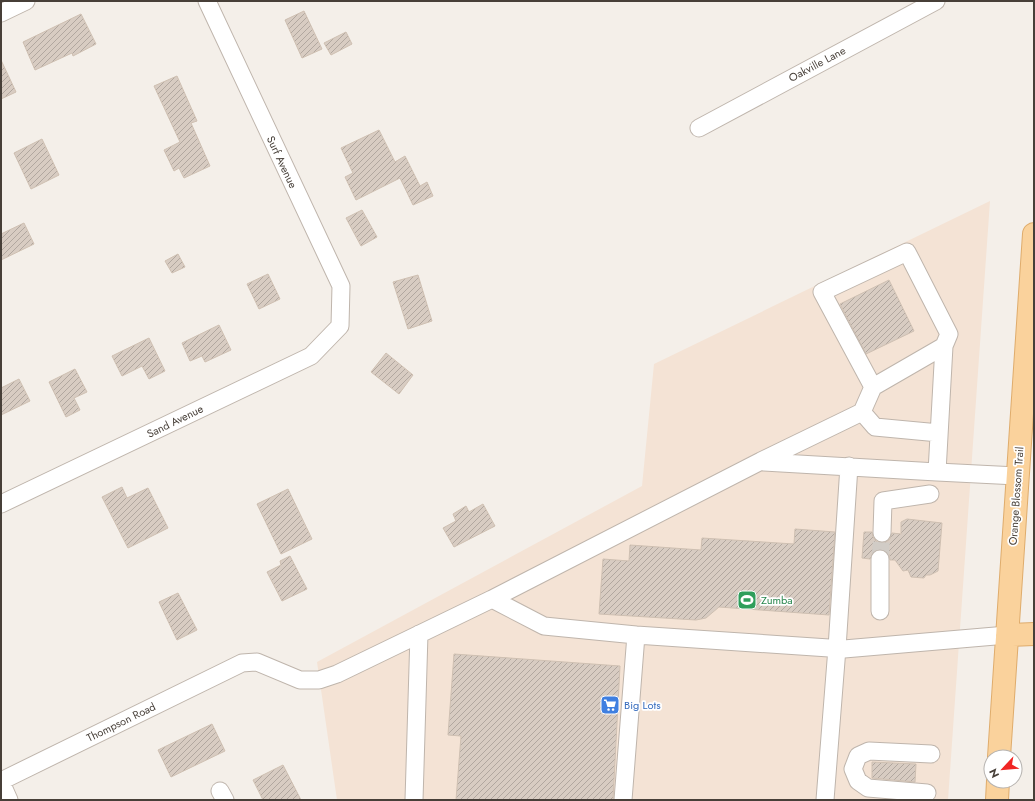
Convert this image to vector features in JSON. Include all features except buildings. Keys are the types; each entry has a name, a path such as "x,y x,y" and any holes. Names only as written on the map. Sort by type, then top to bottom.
{"main road":[{"name":"Orange Blossom Trail","path":"1000,749 1017,476 1029,356 1034,234"},
{"path":"1007,635 1034,634"},
{"path":"997,800 998,789"}],"street":[{"path":"1,13 26,1"},
{"name":"Surf Avenue","path":"207,1 341,286 340,326"},
{"name":"Oakville Lane","path":"699,128 936,1"},
{"path":"873,387 822,292 907,252 949,334 944,346 937,472"},
{"name":"Sand Avenue","path":"1,504 311,356 340,326"},
{"path":"414,800 419,634 492,599 761,461 862,412 873,387 944,346"},
{"path":"862,412 875,427 939,433"},
{"path":"761,461 1017,476"},
{"path":"825,800 838,648 848,466"},
{"path":"882,533 883,501 930,494"},
{"path":"880,559 880,611"},
{"path":"492,599 544,626 636,635 838,648 1007,635"},
{"name":"Thompson Road","path":"1,782 242,663 257,662 300,680 319,680 337,674 419,634"},
{"path":"623,800 636,635"},
{"path":"928,793 868,788 858,781 853,769 858,756 869,751 931,754"},
{"path":"1,782 9,800"}],"shaded area":[{"path":"990,201 948,800 337,800 317,662 642,486 654,364"}],"tunnel":[{"path":"880,559 882,533"}],"place":[{"name":"Zumba","path":"747,600"},
{"name":"Big Lots","path":"610,705"}]}
